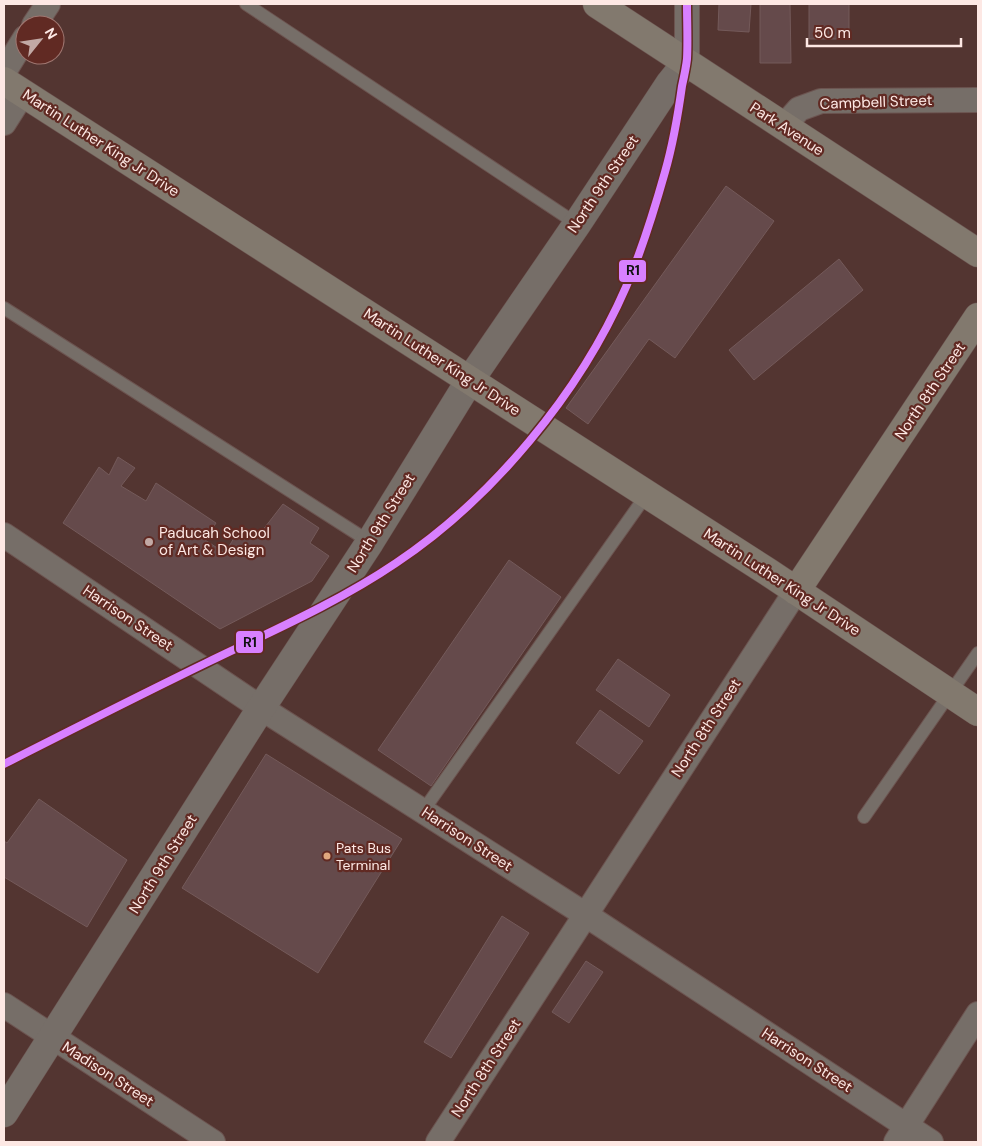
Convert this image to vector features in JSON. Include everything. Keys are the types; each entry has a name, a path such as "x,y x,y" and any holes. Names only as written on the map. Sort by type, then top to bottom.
{"main road":[{"name":"Park Avenue","path":"597,4 978,254"},
{"name":"Martin Luther King Jr Drive","path":"13,87 647,494 978,712"},
{"name":"North 8th Street","path":"796,591 978,317"}],"street":[{"path":"41,15 48,4"},
{"path":"686,62 687,4"},
{"path":"4,72 15,54"},
{"name":"North 9th Street","path":"4,1113 261,708 370,542 470,380 686,62"},
{"path":"4,122 13,87"},
{"name":"Campbell Street","path":"783,126 799,109 821,101 978,100"},
{"name":"Harrison Street","path":"4,535 261,708 586,915 902,1134 931,1142"},
{"name":"North 8th Street","path":"438,1142 796,591"},
{"name":"Madison Street","path":"4,1005 204,1140"},
{"path":"902,1134 978,1014"}],"lane":[{"path":"246,4 577,224"},
{"path":"4,308 370,542"},
{"path":"422,811 647,494"},
{"path":"864,817 978,653"}],"building":[{"path":"719,4 751,4 749,32 718,30"},
{"path":"760,4 790,4 791,63 760,63"},
{"path":"809,4 849,4 849,39 809,39"},
{"path":"726,186 774,221 675,358 649,339 588,424 566,408"},
{"path":"839,259 863,290 754,380 729,350"},
{"name":"Paducah School of Art & Design","path":"118,457 135,468 121,486 146,501 156,483 216,523 205,540 225,553 240,528 255,540 283,504 319,528 310,543 329,556 312,581 220,629 63,523 99,467 109,475"},
{"path":"509,560 561,597 431,786 378,750"},
{"path":"618,659 670,695 649,727 596,690"},
{"path":"600,710 643,741 619,774 576,743"},
{"path":"266,754 402,839 318,973 182,888"},
{"path":"39,799 127,860 87,927 4,877 4,841 7,843"},
{"path":"502,916 529,933 451,1058 424,1042"},
{"path":"586,961 603,972 569,1023 552,1012"}],"transit line":[{"name":"R1","path":"4,764 303,616 374,578 432,537 466,508 530,441 584,366 607,327 632,273 652,216 673,140 687,59 687,4"}],"place":[{"name":"Paducah School of Art & Design","path":"149,542"},
{"name":"Pats Bus Terminal","path":"327,856"}]}
